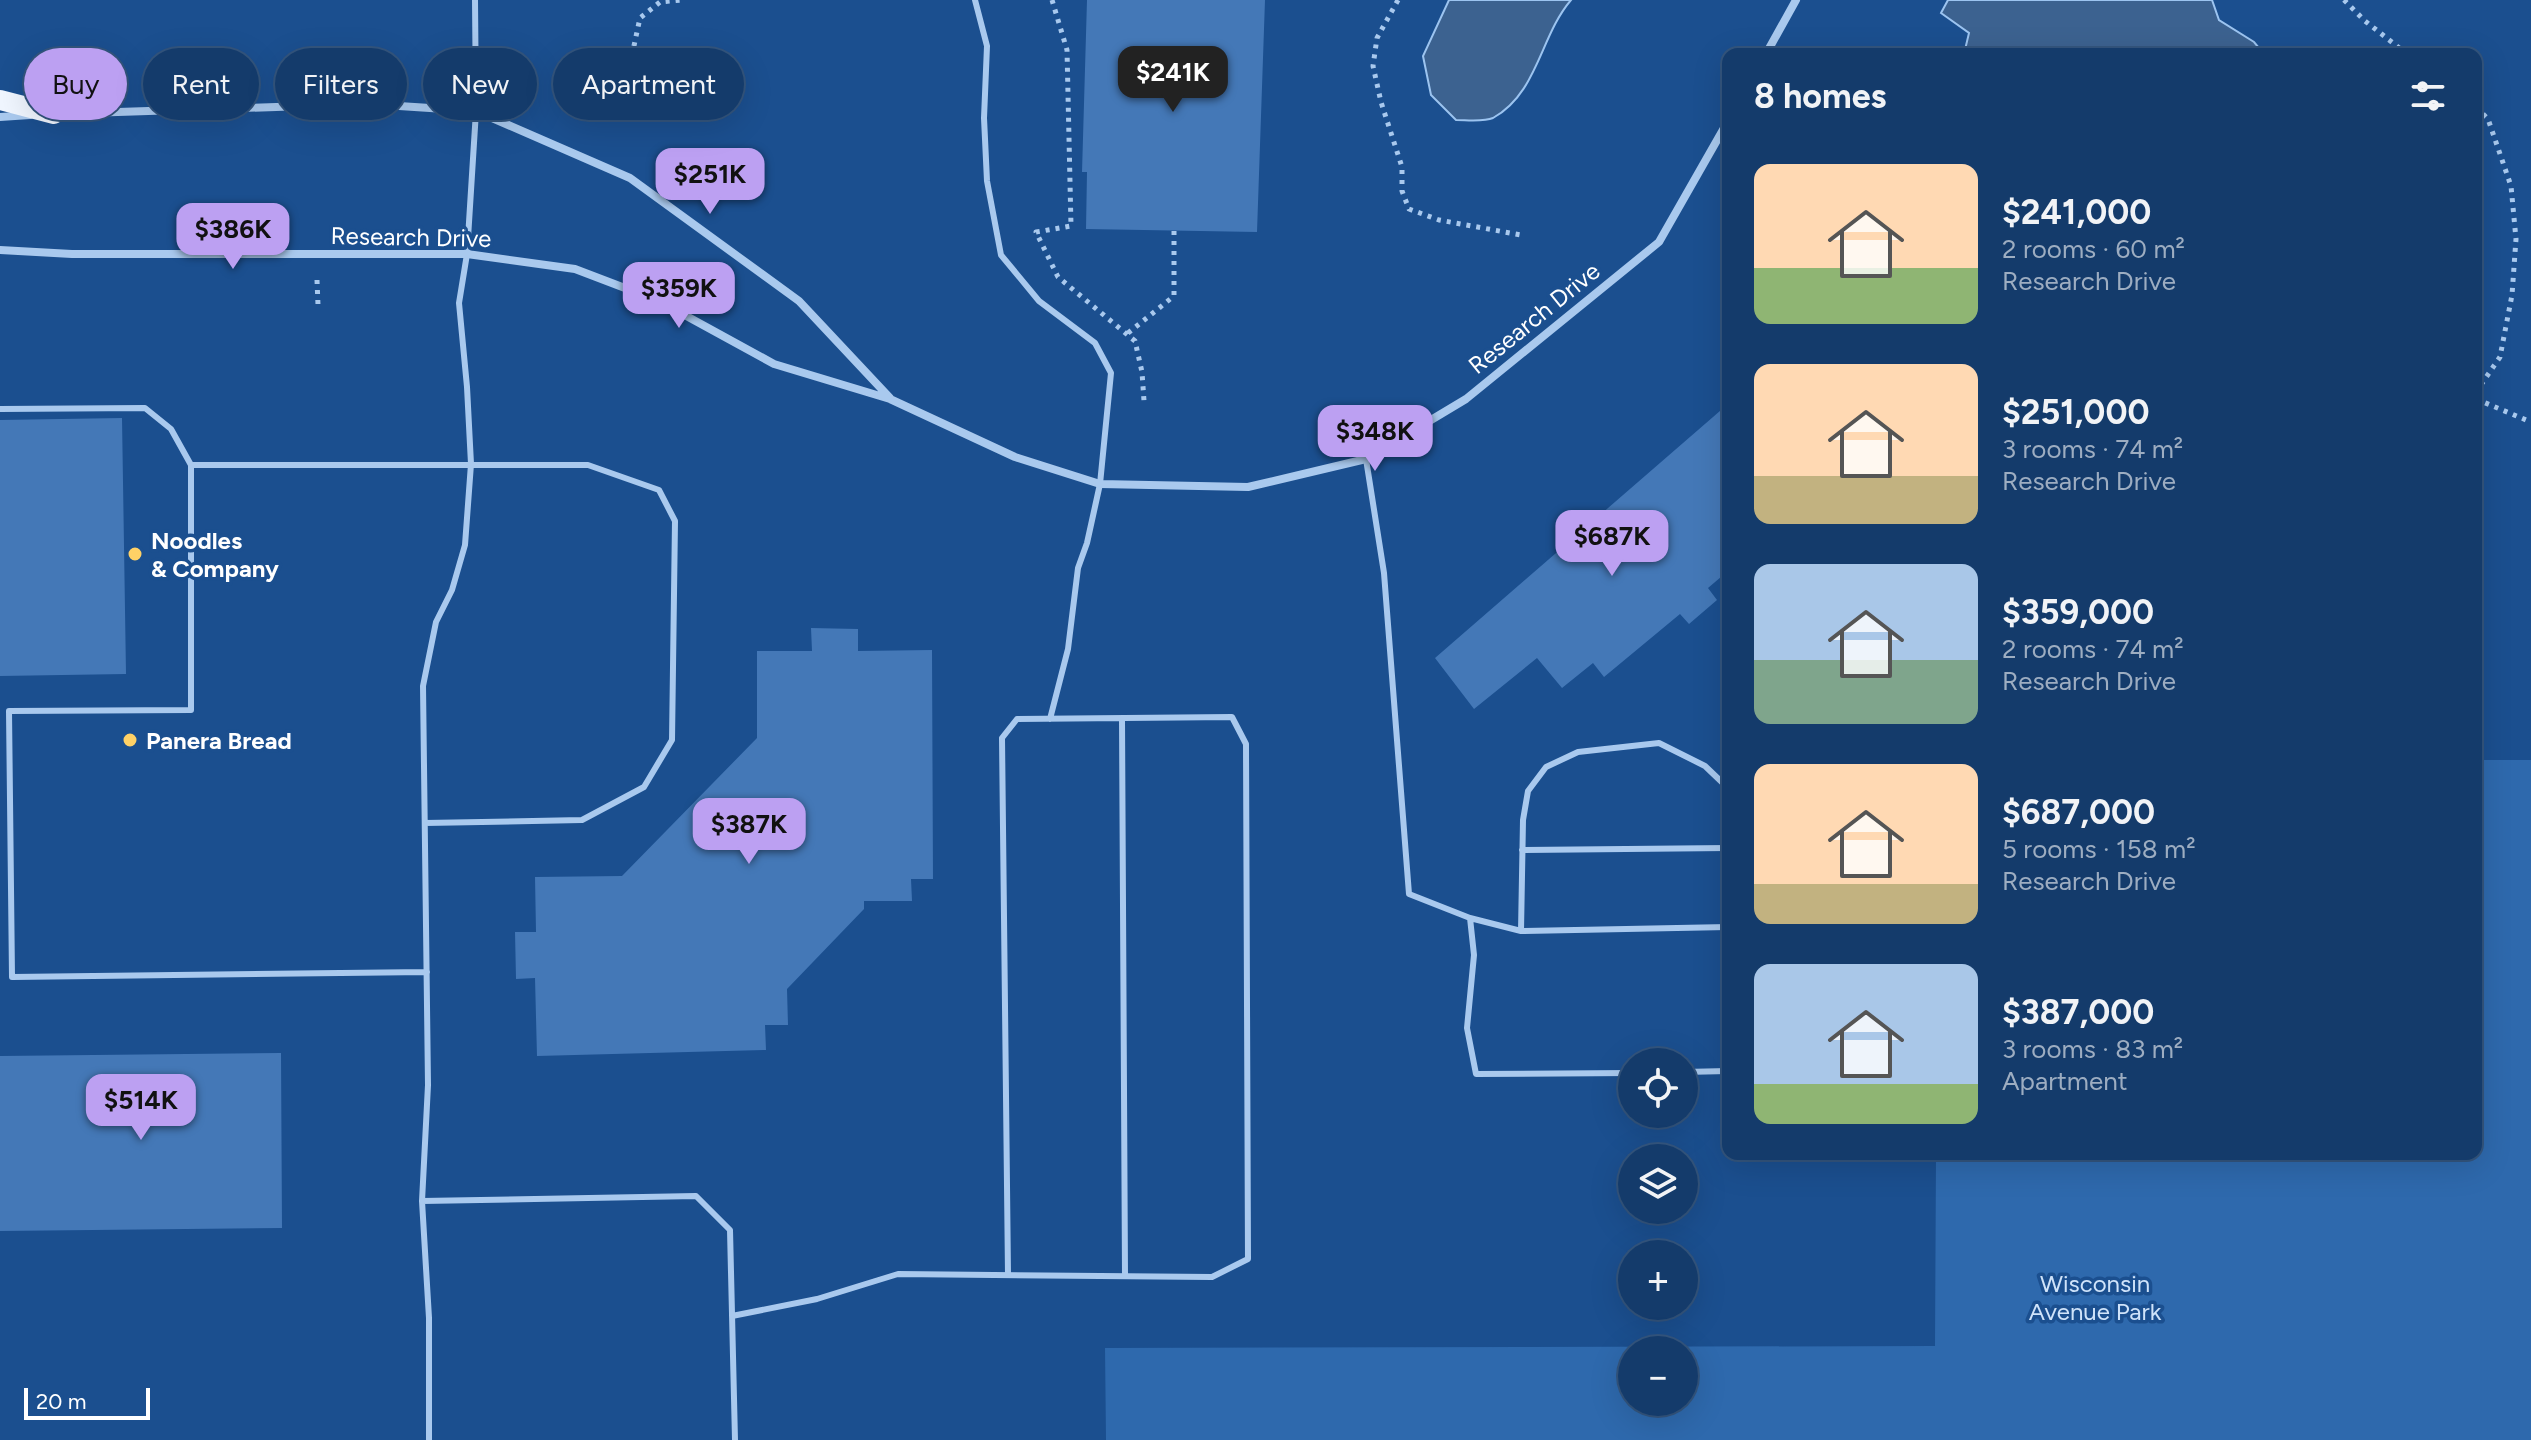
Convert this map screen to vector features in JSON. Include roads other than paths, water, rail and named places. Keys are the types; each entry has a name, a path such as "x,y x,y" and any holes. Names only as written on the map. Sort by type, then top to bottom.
{"main road":[{"path":"0,100 24,106"}],"street":[{"path":"1769,48 1796,0"},
{"name":"Research Drive","path":"127,112 306,106 423,108"},
{"name":"Research Drive","path":"0,117 24,116"},
{"name":"Research Drive","path":"497,120 630,178 799,301 890,399"},
{"name":"Research Drive","path":"0,250 88,254 467,254 575,269 659,301 774,364 890,399 1015,457 1100,484 1248,487 1366,459 1466,399 1659,242 1722,132"}],"lane":[{"path":"475,0 475,48"},
{"path":"975,0 987,46 984,118 987,181 1001,255 1039,301 1095,343 1111,373 1100,484 1078,568 1068,649 1050,719"},
{"path":"429,1440 429,1318 422,1201 428,1085 423,686 436,622 452,590 465,545 471,464 459,303 467,254 475,120"},
{"path":"0,409 145,408 171,429 191,465 191,710 9,711 0,704"},
{"path":"1366,459 1384,573 1409,894 1470,918 1521,931 1722,927"},
{"path":"191,465 588,465 659,490 675,521 672,740 644,787 582,820 425,823"},
{"path":"9,711 12,977 427,972"},
{"path":"732,1316 817,1299 898,1274 1212,1277 1248,1259 1246,744 1232,717 1017,719 1002,738 1008,1275"},
{"path":"1122,719 1125,1276"},
{"path":"1521,931 1523,820 1528,791 1546,767 1578,752 1659,743 1705,766 1722,782"},
{"path":"1522,850 1722,848"},
{"path":"1470,918 1474,955 1467,1028 1476,1074 1618,1073"},
{"path":"1698,1072 1722,1071"},
{"path":"422,1201 696,1196 730,1230 735,1440"}],"place":[{"name":"Noodles & Company","path":"135,554"},
{"name":"Panera Bread","path":"130,740"}],"park label":[{"name":"Wisconsin Avenue Park","path":"2095,1297"}]}
